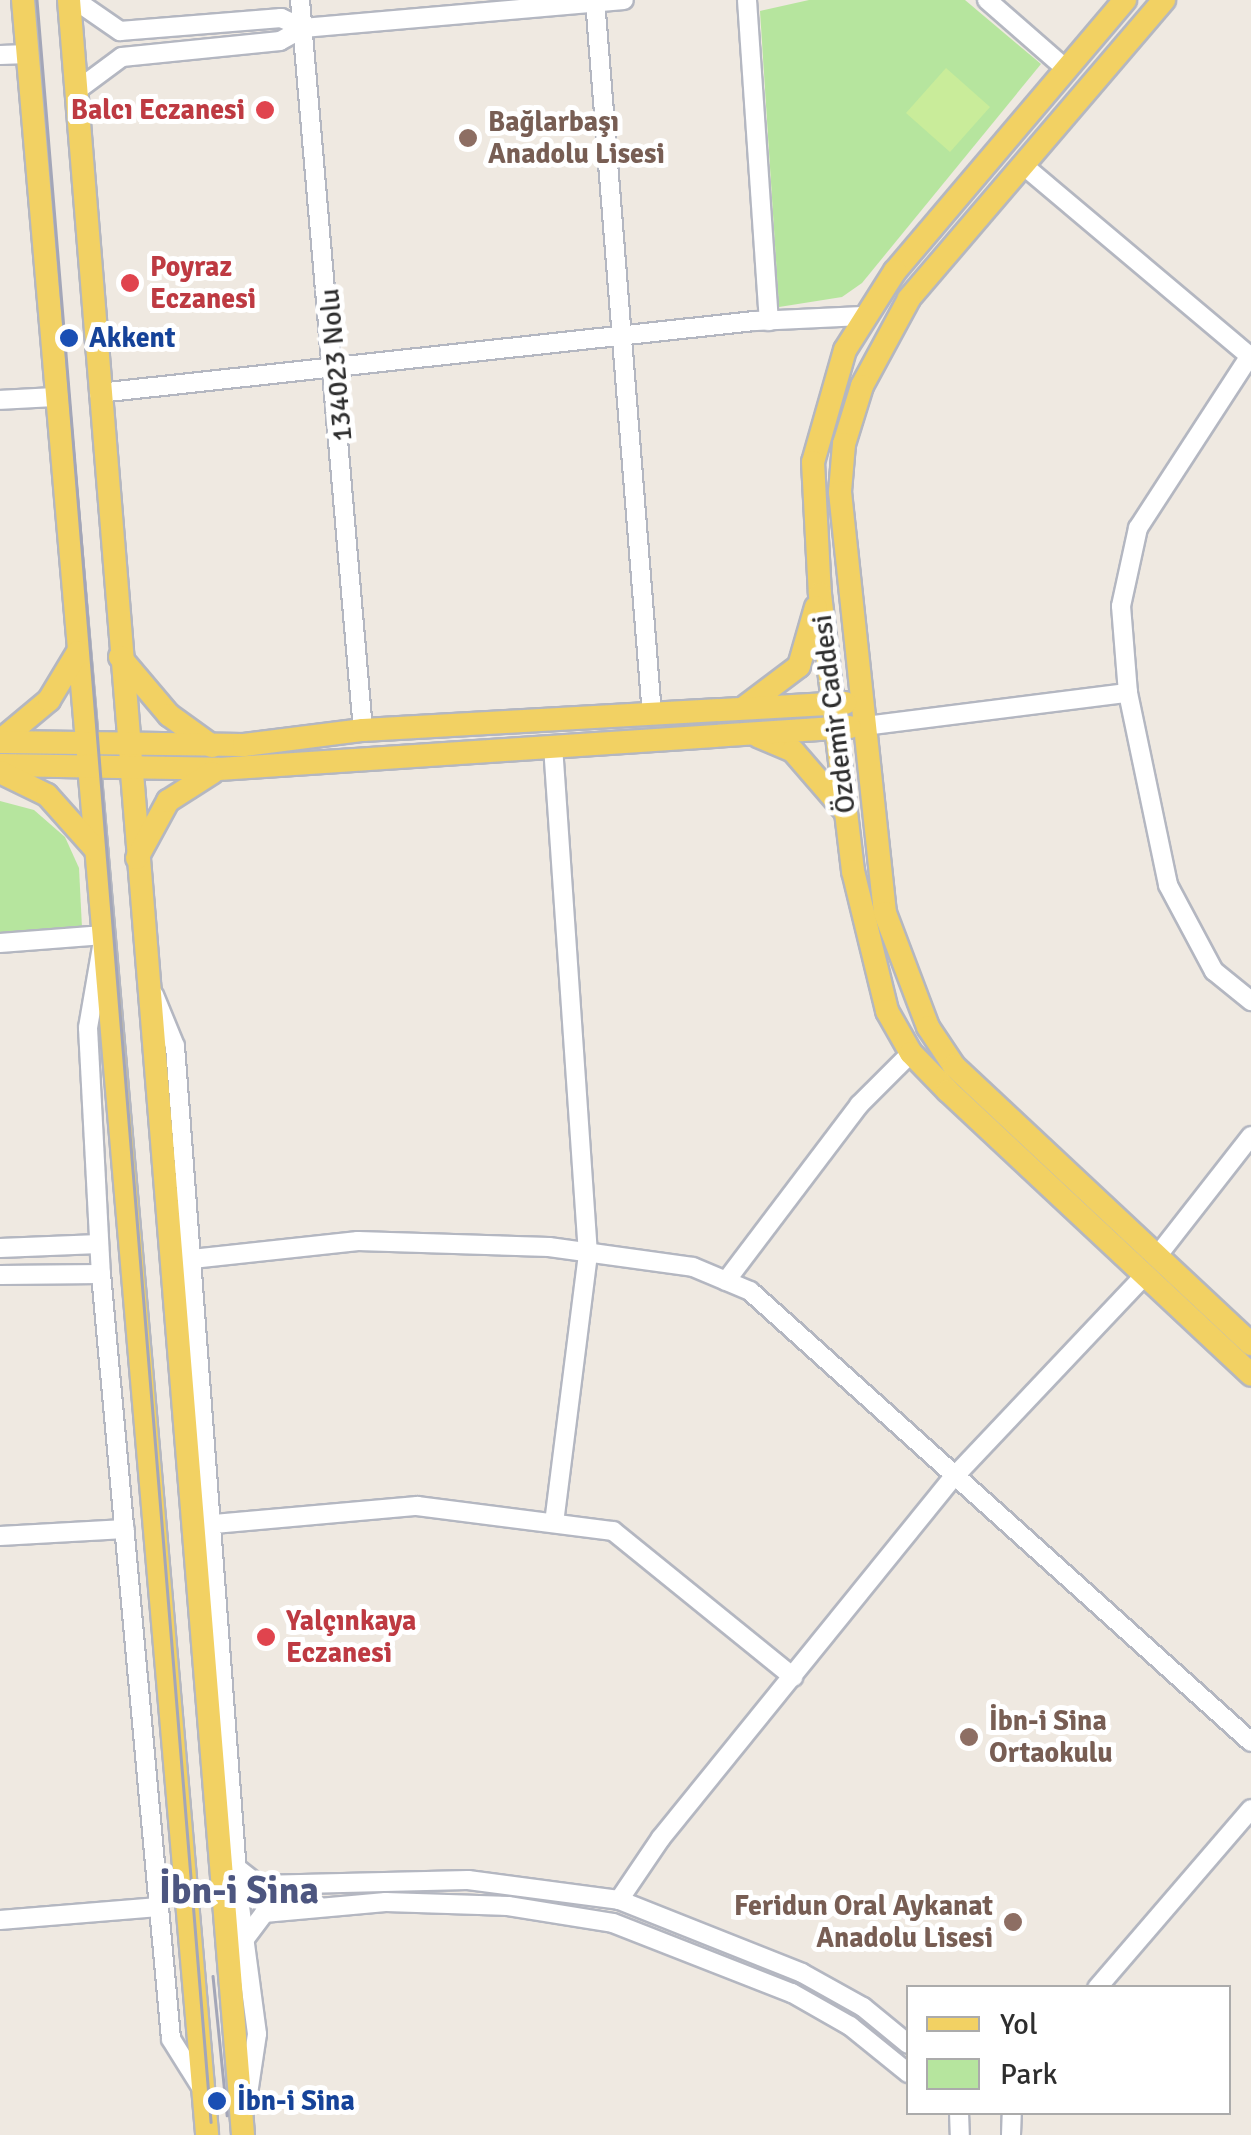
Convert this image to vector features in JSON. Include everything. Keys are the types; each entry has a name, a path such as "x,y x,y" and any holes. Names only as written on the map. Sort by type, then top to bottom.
{"main road":[{"path":"23,0 206,2135"},
{"path":"72,0 144,968 243,2133"},
{"name":"Özdemir Caddesi","path":"1125,0 864,316 833,377 817,432 811,492 820,594 845,812 871,964 886,1011 912,1053 1251,1374"},
{"name":"Özdemir Caddesi","path":"1164,0 910,298 862,386 844,444 840,492 885,913 928,1027 954,1066 1251,1344"},
{"path":"742,708 799,666 820,594"},
{"path":"0,741 49,700 78,652"},
{"path":"120,657 168,715 212,746"},
{"path":"0,768 88,767 212,746 364,730 863,702"},
{"path":"0,741 86,743 128,758 218,769 865,726"},
{"path":"755,734 793,751 845,812"},
{"path":"0,768 47,795 96,850"},
{"path":"136,861 168,801 218,769"}],"street":[{"path":"72,0 120,31 281,18 303,28"},
{"name":"134023 Nolu","path":"300,0 336,370 364,730"},
{"path":"76,92 122,57 280,41 303,28 466,7 624,0"},
{"path":"747,0 769,320"},
{"path":"987,0 1066,69"},
{"path":"595,1 652,714"},
{"path":"0,55 28,54"},
{"path":"1024,166 1250,355 1138,528 1122,606 1128,694 1168,885 1214,971 1251,1001"},
{"path":"99,394 769,320 864,316"},
{"path":"0,400 55,397"},
{"path":"865,726 1128,694"},
{"path":"553,746 588,1254 554,1522"},
{"path":"0,943 104,935 88,1028 99,1244 171,2039 204,2090"},
{"path":"144,968 175,1046 237,1868 256,2034 243,2133"},
{"path":"726,1281 859,1106 912,1053"},
{"path":"1158,1255 1251,1136"},
{"path":"192,1259 358,1241 548,1246 692,1267 750,1291 953,1478 1251,1742"},
{"path":"75,1244 76,1274"},
{"path":"0,1248 99,1244"},
{"path":"0,1275 102,1274"},
{"path":"619,1900 661,1838 953,1478 1144,1276"},
{"path":"214,1524 417,1506 554,1522 630,1539 792,1678"},
{"path":"0,1536 124,1528"},
{"path":"1100,1985 1251,1809"},
{"path":"237,1868 259,1885 468,1880 619,1900 802,1973 863,2007 906,2042"},
{"path":"259,1885 254,1901 264,1913"},
{"path":"264,1913 454,1902 613,1922 792,1994 850,2026 906,2071"},
{"path":"0,1920 158,1907"},
{"path":"244,1940 264,1913"}],"green space":[{"path":"809,0 965,0 1041,64 862,283 842,297 779,307 760,11"},
{"path":"946,68 990,107 950,152 906,113"},
{"path":"0,801 34,810 65,837 79,868 82,928 0,933"}],"tram line":[{"path":"37,0 211,2122"},
{"path":"213,1976 227,2115"}],"place":[{"name":"Balcı Eczanesi","path":"265,110"},
{"name":"Bağlarbaşı Anadolu Lisesi","path":"468,138"},
{"name":"Poyraz Eczanesi","path":"130,283"},
{"name":"Akkent","path":"69,338"},
{"name":"Yalçınkaya Eczanesi","path":"266,1637"},
{"name":"İbn-i Sina Ortaokulu","path":"969,1737"},
{"name":"Feridun Oral Aykanat Anadolu Lisesi","path":"1013,1922"},
{"name":"İbn-i Sina","path":"217,2101"}],"district":[{"name":"İbn-i Sina","path":"239,1891"}]}
